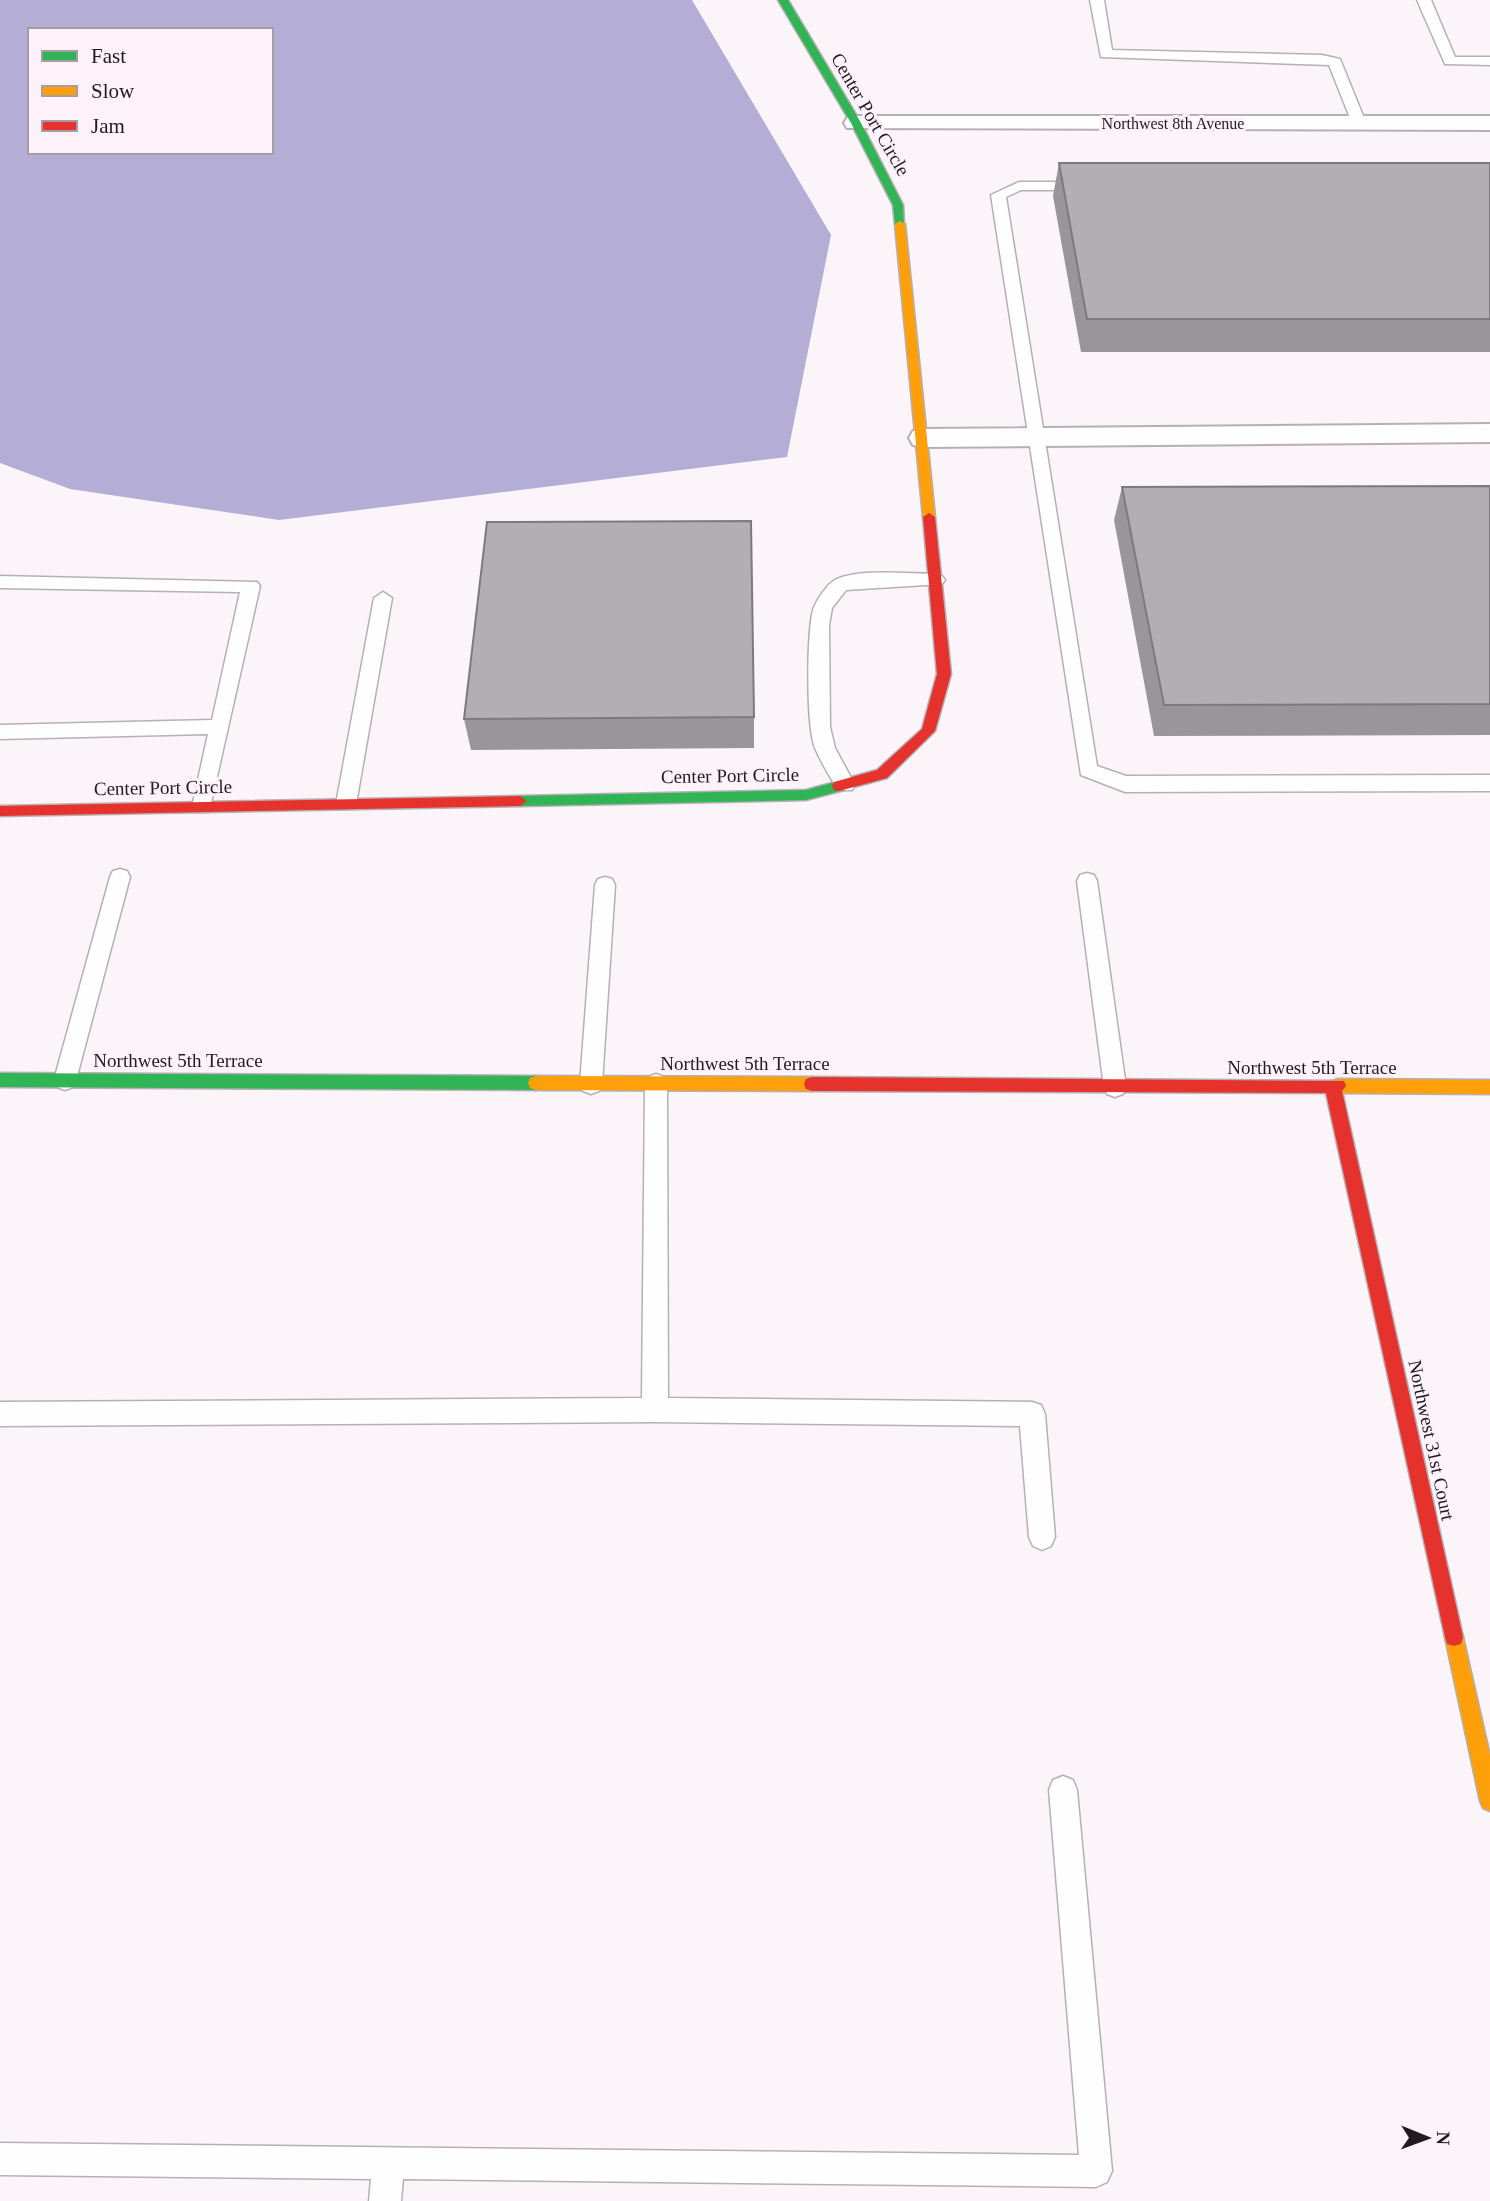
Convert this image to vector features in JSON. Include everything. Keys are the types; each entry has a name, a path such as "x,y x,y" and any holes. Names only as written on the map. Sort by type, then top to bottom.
{"street":[{"name":"Center Port Circle","path":"0,811 806,795 882,774 928,731 944,674 923,438 898,205 856,123 783,0"},
{"name":"Northwest 8th Avenue","path":"856,123 1490,123"},
{"path":"923,438 1490,433"},
{"name":"Northwest 5th Terrace","path":"0,1080 1490,1087"},
{"name":"Northwest 31st Court","path":"1333,1088 1490,1801"}],"lane":[{"path":"1097,0 1106,54 1119,57 1322,58 1335,62 1359,123"},
{"path":"1424,0 1450,61 1490,61"},
{"path":"1102,186 1018,186 998,195 1088,770 1125,784 1490,783"},
{"path":"845,785 825,748 820,727 820,625 823,607 841,585 849,583 936,580"},
{"path":"0,582 251,586 202,807"},
{"path":"346,804 383,598"},
{"path":"0,732 220,727"},
{"path":"65,1080 120,877"},
{"path":"1087,881 1115,1087"},
{"path":"592,1084 605,885"},
{"path":"655,1410 656,1084"},
{"path":"0,1414 655,1410 1032,1414 1042,1537"},
{"path":"0,2159 1096,2171 1063,1790"},
{"path":"385,2201 388,2163"}],"shaded area":[{"path":"0,0 692,0 831,235 787,457 279,520 70,489 0,463"}],"building":[{"path":"1059,163 1490,163 1490,319 1087,319"},
{"path":"1490,486 1490,704 1164,705 1122,487"},
{"path":"751,521 754,717 464,719 487,522"}],"traffic: fast":[{"path":"783,0 856,123 898,205 900,224"},
{"path":"520,801 806,795 839,786"},
{"path":"0,1080 536,1083"}],"traffic: slow":[{"path":"900,224 929,517"},
{"path":"536,1083 812,1084"},
{"path":"1338,1086 1490,1087"},
{"path":"1454,1637 1490,1801"}],"traffic: jam":[{"path":"839,786 882,774 928,731 944,674 929,517"},
{"path":"0,811 520,801"},
{"path":"812,1084 1338,1086"},
{"path":"1333,1088 1454,1637"}]}
